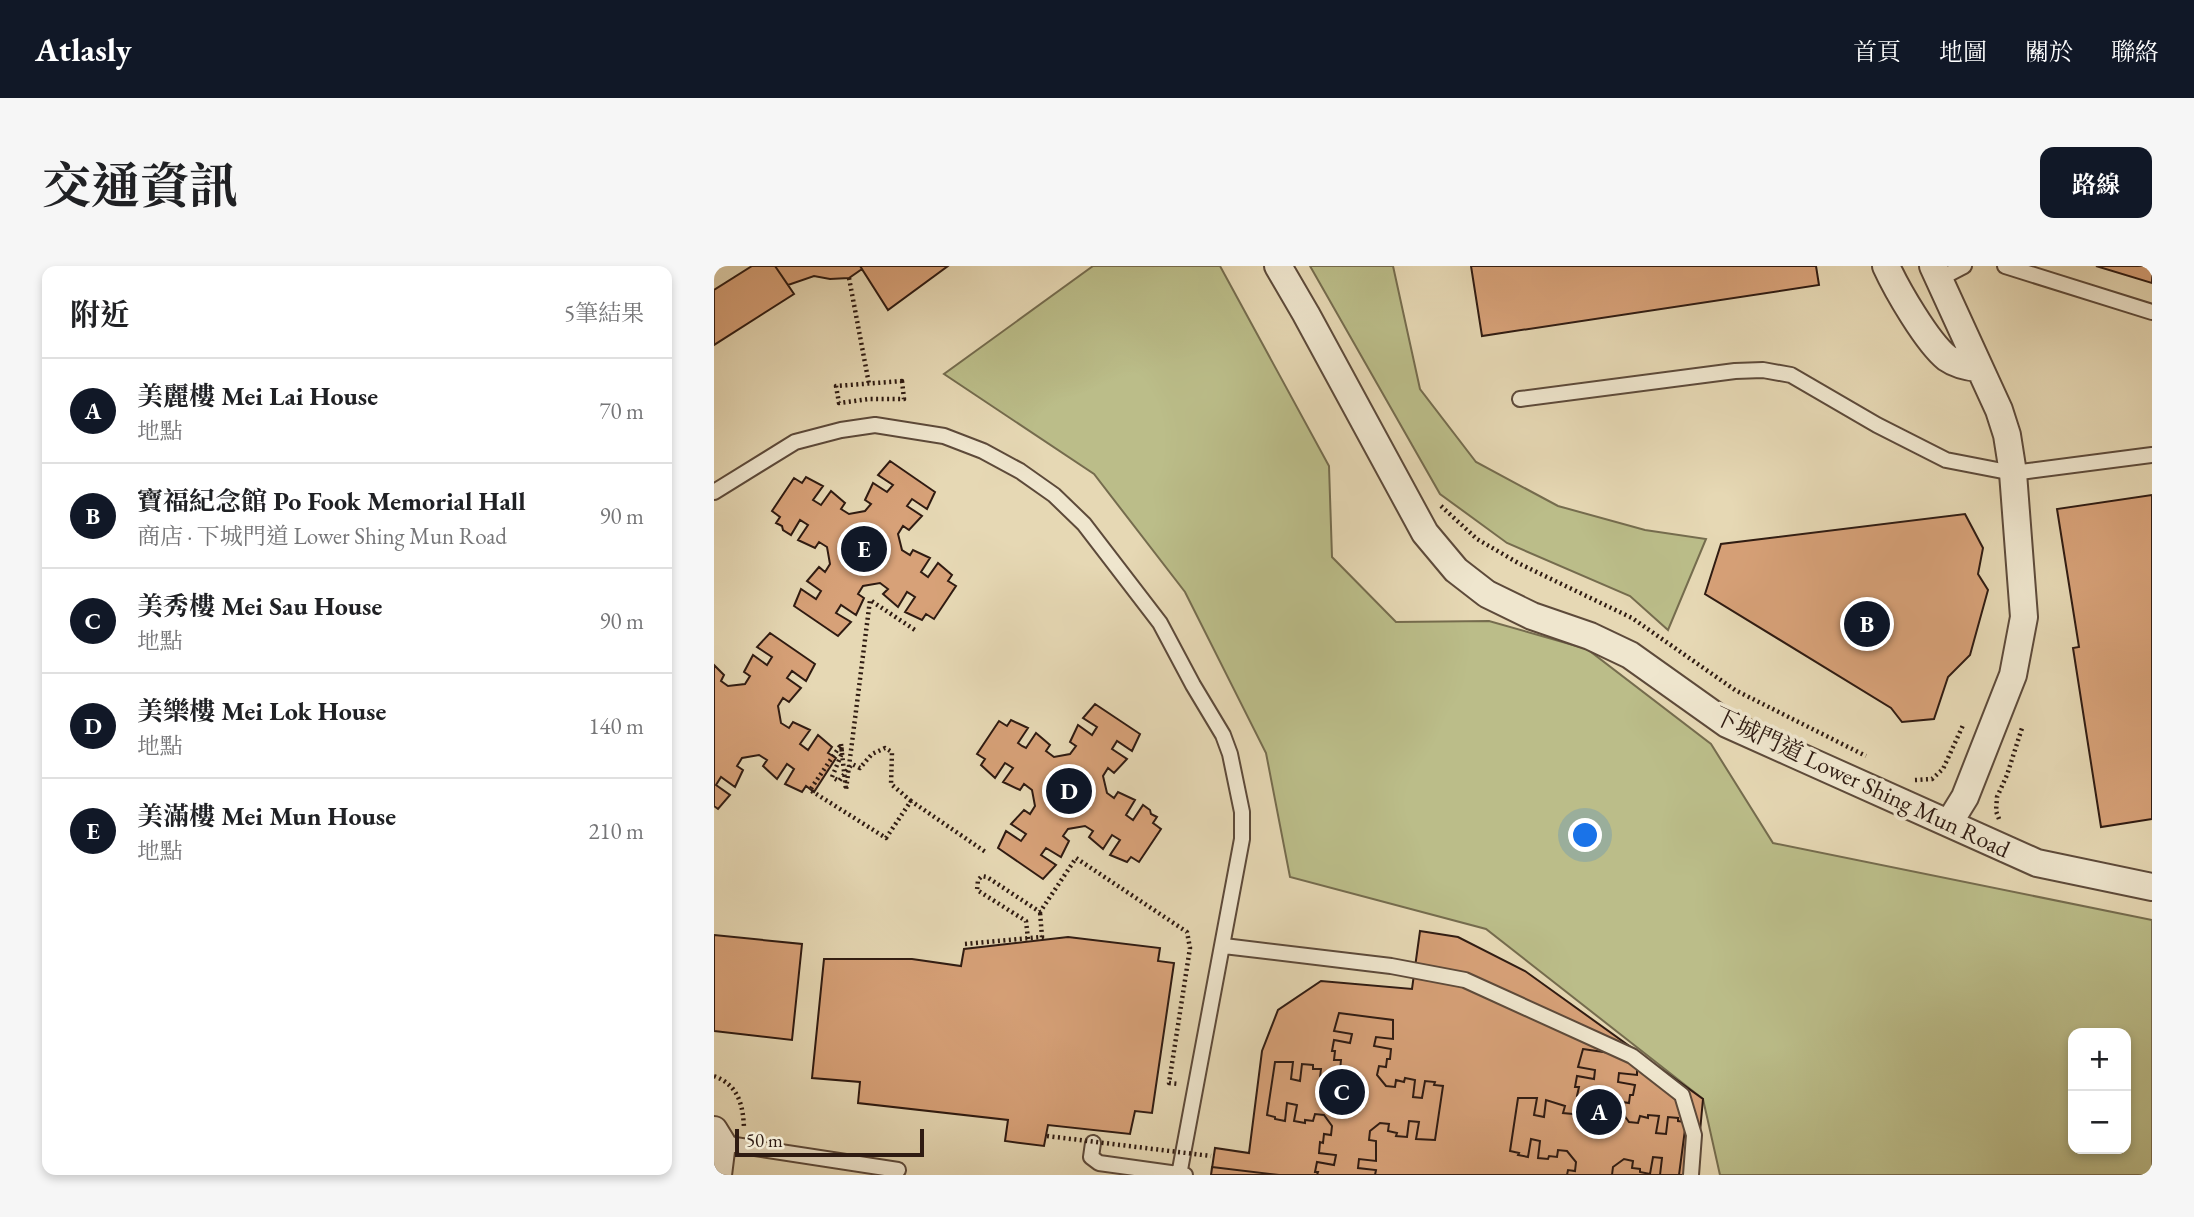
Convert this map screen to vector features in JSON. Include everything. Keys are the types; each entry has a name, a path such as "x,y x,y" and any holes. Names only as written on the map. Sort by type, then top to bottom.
{"street":[{"name":"下城門道 Lower Shing Mun Road","path":"1278,266 1413,514 1440,553 1469,582 1509,606 1591,636 1630,655 1727,724 2037,863 2152,887"},
{"path":"1886,266 1896,290 1932,341 1947,357 1962,366 1979,368"},
{"path":"1936,272 1999,410 2007,435 2013,473 2024,617 2013,676 1965,797 1948,823"},
{"path":"718,1136 718,1175"}],"lane":[{"path":"1936,272 1964,266"},
{"path":"2005,266 2152,312"},
{"path":"1520,399 1735,371 1763,370 1791,375 1877,425 1945,460 2013,473 2152,455"},
{"path":"714,492 795,442 841,430 875,425 944,436 1020,471 1054,495 1084,524 1160,623 1223,735 1233,766 1242,812 1242,839 1181,1175 1099,1163 1091,1157 1093,1143"},
{"path":"1224,946 1391,966 1465,979 1632,1056 1682,1095 1694,1135 1691,1175"},
{"path":"718,1136 898,1170"}],"path":[{"path":"849,278 869,384"},
{"path":"902,381 904,400 869,399 838,403 836,386 869,384 902,381"},
{"name":"下城門道 Lower Shing Mun Road","path":"1434,495 1441,506 1477,539 1520,564 1632,618 1735,691 1867,756"},
{"path":"841,744 846,790 870,600 915,630"},
{"name":"下城門道 Lower Shing Mun Road","path":"1915,780 1932,779 1943,768 1965,722"},
{"path":"841,744 810,790 886,838 911,801"},
{"path":"841,744 842,752 832,776 839,781 852,764 860,768 872,754 885,748 892,752 891,784 902,796 987,853"},
{"path":"965,944 1042,937 1040,912 1076,859 1187,932 1190,948 1169,1083 1196,1088"},
{"path":"1028,939 1026,921 977,890 978,880 982,876 987,877 1040,912"},
{"path":"1047,1136 1211,1156"}],"green space":[{"path":"1093,266 1220,266 1329,466 1332,557 1396,622 1489,621 1587,649 1711,744 1773,843 2152,920 2152,1175 1720,1175 1703,1099 1486,929 1290,877 1266,753 1185,592 1094,474 944,374"},
{"path":"1310,266 1393,266 1420,389 1476,462 1558,506 1645,530 1706,539 1668,630 1630,596 1507,543 1440,494"}],"building":[{"path":"752,266 775,266 794,294 714,345 714,290"},
{"path":"775,266 860,266 862,269 849,278 814,276 788,285"},
{"path":"860,266 948,266 888,310"},
{"path":"1471,266 1816,266 1819,285 1482,336"},
{"path":"2096,266 2152,266 2152,283"},
{"path":"890,461 935,492 927,509 912,499 907,506 922,516 909,530 903,526 898,534 902,550 910,555 913,550 930,558 921,572 928,577 938,563 952,575 948,581 956,586 934,619 926,614 922,620 905,612 915,597 907,592 898,607 883,594 888,589 880,583 863,586 858,594 864,598 856,615 841,605 836,613 851,622 838,636 794,606 801,589 816,599 821,591 807,581 819,567 825,572 830,564 827,547 819,542 815,548 798,540 808,525 800,520 791,535 776,523 780,517 772,511 794,478 802,483 806,477 823,486 813,500 821,505 831,491 845,503 841,509 849,514 865,511 871,504 865,500 873,483 887,492 893,485 878,475"},
{"path":"2152,495 2152,819 2101,827 2073,648 2079,647 2057,509"},
{"path":"1965,514 1983,548 1978,574 1988,590 1970,655 1948,677 1934,719 1902,722 1891,708 1705,594 1721,544"},
{"path":"770,633 815,664 806,681 792,671 787,678 801,688 789,702 783,698 778,706 781,723 789,728 793,722 810,730 800,744 808,750 818,735 832,747 828,753 836,758 814,792 806,786 802,792 785,784 794,769 787,764 777,779 763,766 767,760 759,755 742,758 737,766 743,770 735,787 721,777 716,785 730,795 718,809 714,806 714,665 724,675 721,681 728,686 745,684 750,676 744,672 753,655 767,665 772,657 757,647"},
{"path":"1095,704 1140,734 1132,751 1117,741 1112,749 1127,759 1114,773 1108,768 1103,776 1107,793 1114,798 1118,792 1135,800 1126,815 1133,820 1143,805 1157,817 1153,823 1161,829 1139,862 1131,857 1127,862 1110,855 1120,840 1112,835 1103,849 1089,837 1093,831 1085,826 1068,829 1063,836 1069,841 1061,857 1046,848 1041,855 1056,865 1043,879 998,848 1006,831 1021,841 1026,834 1011,824 1024,810 1030,814 1035,806 1032,790 1024,784 1020,790 1003,782 1013,768 1005,763 995,778 981,765 985,759 977,754 999,721 1007,726 1011,720 1028,728 1018,743 1022,746 1026,748 1036,733 1050,745 1046,751 1054,757 1070,754 1076,746 1070,742 1078,725 1092,735 1097,727 1083,718"},
{"path":"1420,931 1458,937 1525,971 1703,1099 1696,1175 1211,1175 1215,1148 1249,1153 1262,1051 1278,1010 1321,981 1412,989"},
{"path":"714,935 802,944 792,1040 714,1031"},
{"path":"1068,937 1160,948 1158,961 1174,963 1152,1113 1135,1111 1130,1134 1048,1125 1044,1146 1005,1141 1008,1120 858,1103 860,1082 812,1078 824,959 912,959 961,966 964,949"},
{"path":"1339,1013 1393,1020 1393,1039 1376,1037 1374,1046 1391,1049 1386,1067 1379,1066 1377,1075 1386,1086 1395,1087 1396,1080 1404,1082 1405,1078 1415,1080 1413,1097 1422,1098 1425,1081 1443,1086 1435,1140 1416,1139 1419,1122 1409,1121 1407,1137 1396,1136 1397,1133 1388,1131 1389,1124 1380,1123 1370,1131 1369,1140 1376,1141 1376,1161 1359,1159 1358,1168 1376,1170 1375,1175 1317,1175 1317,1162 1334,1165 1336,1155 1319,1153 1324,1134 1331,1135 1332,1126 1324,1115 1315,1114 1313,1121 1305,1120 1305,1123 1294,1121 1297,1105 1287,1103 1285,1121 1267,1115 1275,1062 1293,1062 1291,1079 1300,1081 1302,1064 1321,1069 1320,1077 1329,1078 1340,1070 1341,1060 1334,1060 1335,1051 1332,1051 1334,1040 1350,1043 1352,1034 1334,1031"},
{"path":"1583,1049 1637,1057 1637,1075 1619,1073 1618,1082 1635,1085 1629,1103 1622,1102 1621,1111 1629,1122 1638,1123 1640,1116 1659,1116 1656,1133 1666,1134 1668,1117 1686,1122 1679,1175 1660,1175 1662,1158 1653,1157 1650,1174 1632,1168 1633,1161 1624,1159 1613,1167 1612,1175 1567,1175 1568,1170 1575,1171 1576,1162 1567,1151 1558,1150 1557,1157 1538,1158 1540,1141 1531,1139 1528,1157 1510,1151 1518,1098 1537,1098 1534,1115 1544,1117 1546,1100 1565,1106 1563,1113 1573,1114 1584,1106 1585,1097 1577,1096 1577,1076 1594,1079 1595,1070 1578,1067"},
{"path":"1212,1167 1279,1175 1211,1175"}],"place":[{"name":"美滿樓 Mei Mun House","path":"864,549"},
{"name":"寶福紀念館 Po Fook Memorial Hall","path":"1867,624"},
{"name":"美樂樓 Mei Lok House","path":"1069,791"},
{"name":"美秀樓 Mei Sau House","path":"1342,1092"},
{"name":"美麗樓 Mei Lai House","path":"1599,1112"}]}
